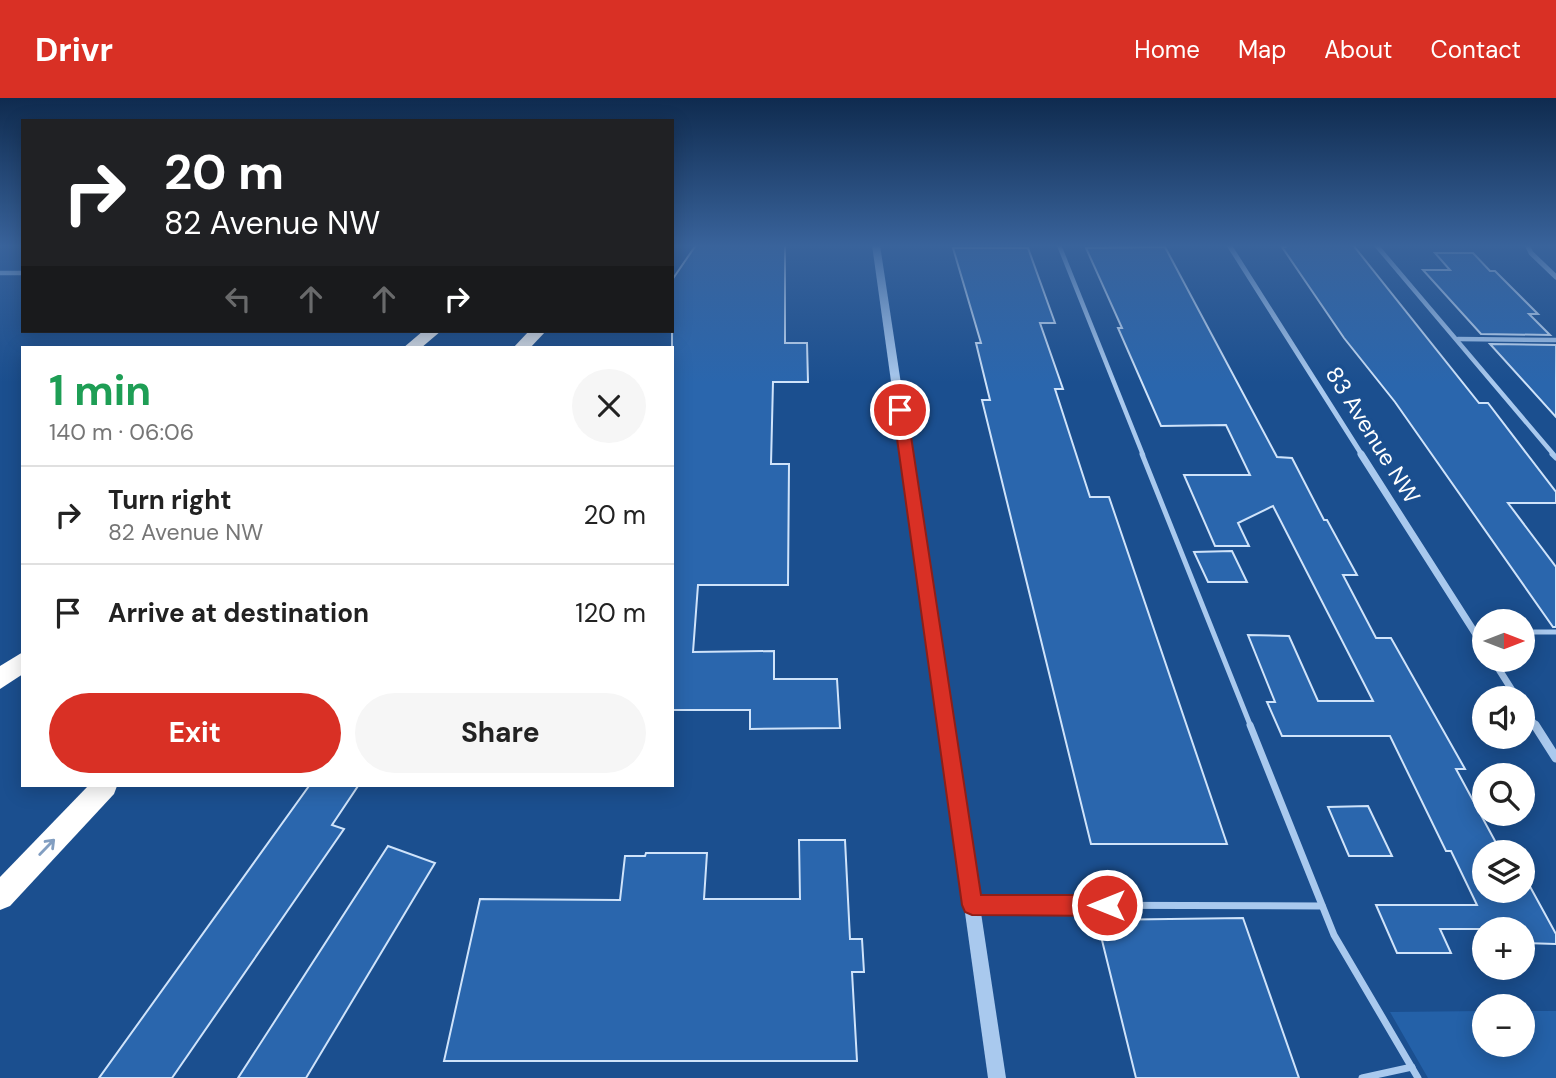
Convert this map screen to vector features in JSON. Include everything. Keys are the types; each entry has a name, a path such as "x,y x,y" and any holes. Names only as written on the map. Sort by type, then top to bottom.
{"highway":[{"path":"414,346 430,333"},
{"path":"524,346 536,333"},
{"path":"0,679 21,663"},
{"path":"0,897 104,787"}],"street":[{"path":"883,291 997,1078"},
{"name":"83 Avenue NW","path":"1258,291 1472,628"},
{"path":"1535,726 1556,758"}],"lane":[{"path":"1077,291 1334,935 1418,1078"},
{"path":"1415,291 1556,458"},
{"path":"1457,340 1556,340"},
{"path":"1535,632 1556,632"},
{"path":"972,905 1322,906"},
{"path":"1362,1078 1412,1067"}],"shaded area":[{"path":"1472,1011 1472,1057 1535,1057 1535,1011 1556,1011 1556,1078 1428,1078 1390,1012"}],"building":[{"path":"674,291 785,291 785,343 807,343 808,382 773,382 771,464 789,464 788,585 698,585 693,652 774,651 774,679 837,679 840,728 750,729 750,710 674,710"},
{"path":"966,291 1043,291 1055,323 1040,323 1063,389 1055,389 1090,497 1109,497 1227,844 1091,844 982,400 990,400 976,343 981,343"},
{"path":"1105,291 1188,291 1277,457 1292,458 1324,520 1327,520 1357,575 1343,575 1376,638 1391,638 1465,769 1456,769 1472,799 1472,826 1487,826 1494,840 1472,840 1472,895 1451,851 1446,851 1390,736 1282,736 1267,702 1275,702 1248,635 1289,636 1318,701 1373,701 1273,506 1238,523 1249,546 1215,546 1184,475 1250,475 1226,425 1161,426 1118,328 1122,328"},
{"path":"1312,291 1389,291 1479,403 1488,403 1556,492 1556,503 1508,503 1556,567 1556,627 1553,627 1395,402 1344,338"},
{"path":"1442,291 1515,291 1538,314 1529,314 1550,335 1481,334"},
{"path":"1490,344 1556,345 1556,417"},
{"path":"1232,551 1247,582 1208,582 1194,552"},
{"path":"308,787 357,787 332,825 344,829 172,1078 99,1078"},
{"path":"1368,806 1392,856 1349,856 1328,807"},
{"path":"799,840 845,840 850,939 862,939 864,972 852,972 857,1061 444,1061 480,899 620,900 625,856 645,856 646,853 707,853 704,899 800,899"},
{"path":"388,846 435,863 306,1078 238,1078"},
{"path":"1535,896 1556,934 1556,944 1535,943 1535,917 1472,917 1472,929 1440,929 1451,953 1397,953 1376,905 1477,905 1476,903 1535,903"},
{"path":"1243,918 1299,1078 1136,1078 1097,920"}],"route":[{"path":"900,410 972,905 1107,905"}]}
